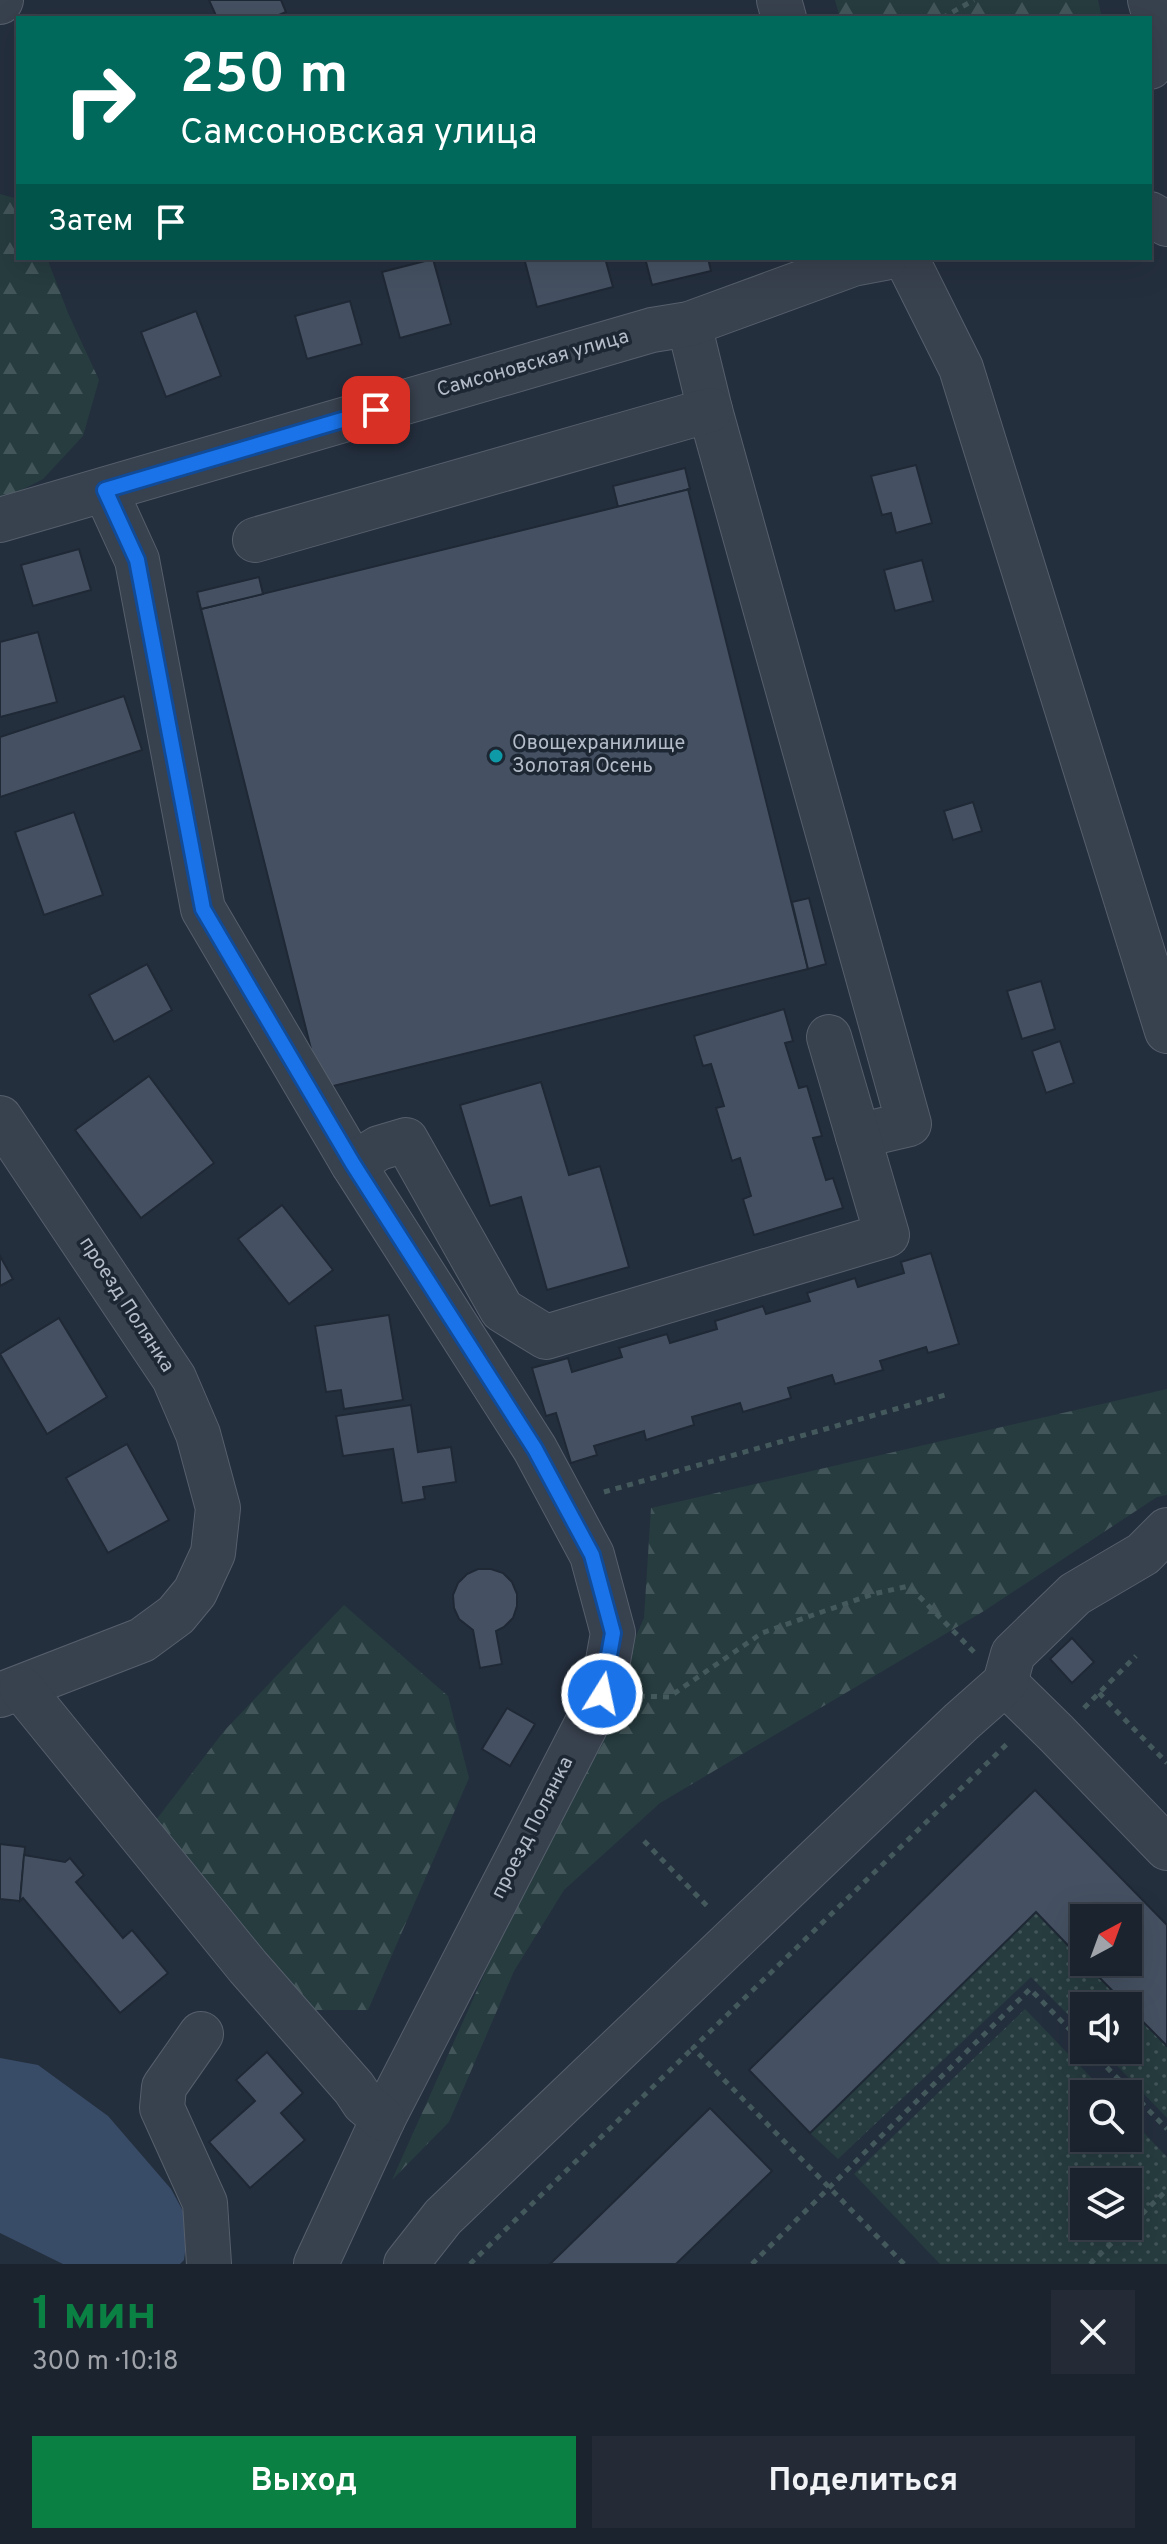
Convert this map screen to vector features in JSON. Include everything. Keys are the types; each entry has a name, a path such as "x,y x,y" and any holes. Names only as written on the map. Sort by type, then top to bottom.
{"street":[{"path":"1150,0 1164,49 1152,64"},
{"name":"Самсоновская улица","path":"0,520 671,327 863,260"},
{"path":"907,260 961,368 1167,1031"},
{"path":"671,327 710,410 909,1124 858,1136"},
{"path":"255,540 710,410"},
{"name":"проезд Полянка","path":"105,490 137,560 203,909 353,1164 535,1449 592,1555 613,1633 602,1694 383,2119 316,2264"},
{"path":"353,1164 379,1148 406,1140 502,1310 546,1337 887,1235 829,1037"},
{"name":"проезд Полянка","path":"0,1118 174,1378 198,1434 218,1508 213,1553 195,1592 176,1615 142,1640 11,1692 364,2103 383,2119"},
{"path":"406,2264 443,2217 1005,1683 1013,1654 1075,1594 1159,1553"},
{"path":"1005,1683 1167,1848"},
{"path":"201,2034 164,2087 162,2108 205,2203 209,2264"}],"path":[{"path":"946,16 974,0"},
{"path":"564,1503 945,1395"},
{"path":"602,1694 669,1697 762,1633 873,1594 909,1586 1005,1683"},
{"path":"1057,1734 1136,1656"},
{"path":"1099,1693 1167,1763"},
{"path":"470,2264 1009,1742"},
{"path":"752,2264 1030,1989 1070,2030"},
{"path":"693,2048 904,2264"},
{"path":"1104,2064 1167,2129"},
{"path":"1092,2263 1167,2190"}],"green space":[{"path":"835,0 1098,0 1102,16 839,16"},
{"path":"0,194 16,198 16,260 48,260 99,380 83,436 43,479 0,501"},
{"path":"1167,1389 1167,1495 1157,1497 984,1611 660,1803 564,1890 514,1971 449,2122 392,2180 644,1618 651,1508"},
{"path":"344,1605 448,1696 469,1778 368,2010 307,2010 153,1824 224,1731"},
{"path":"1036,1912 1070,1947 1070,1976 1099,1976 1114,1992 1070,1992 1070,2017 1031,1977 838,2159 810,2133"},
{"path":"1025,2009 1070,2056 1070,2064 1078,2064 1093,2080 1070,2080 1070,2152 1142,2152 1142,2131 1167,2157 1167,2264 940,2264 854,2174"},
{"path":"1142,2020 1167,2046 1167,2118 1142,2092 1142,2080 1131,2080 1115,2064 1142,2064"}],"water":[{"path":"0,2058 38,2065 108,2116 171,2189 189,2222 184,2260 180,2264 63,2264 0,2233"}],"building":[{"path":"209,0 281,0 286,12 277,16 216,16"},
{"path":"433,260 451,324 400,338 382,272"},
{"path":"525,260 606,260 613,287 537,307"},
{"path":"646,260 708,260 711,271 652,285"},
{"path":"350,301 362,344 307,359 295,316"},
{"path":"196,311 221,376 166,397 141,332"},
{"path":"916,465 932,523 896,533 891,513 882,515 871,476"},
{"path":"685,468 690,489 618,507 613,486"},
{"name":"Овощехранилище Золотая Осень","path":"688,489 808,969 321,1089 201,609"},
{"path":"79,549 91,590 33,606 21,565"},
{"path":"922,560 933,601 895,611 884,570"},
{"path":"259,577 263,594 201,609 197,592"},
{"path":"38,632 57,702 0,717 0,642"},
{"path":"124,696 142,750 0,797 0,737"},
{"path":"973,802 982,831 953,840 944,811"},
{"path":"74,812 103,895 44,915 15,832"},
{"path":"809,898 826,964 808,969 792,902"},
{"path":"147,964 172,1010 114,1042 89,995"},
{"path":"1041,981 1055,1029 1022,1039 1007,991"},
{"path":"784,1009 793,1041 785,1043 799,1088 807,1086 822,1136 813,1138 826,1180 833,1178 843,1208 754,1235 743,1199 751,1196 740,1158 732,1161 716,1108 724,1106 711,1064 703,1066 694,1036"},
{"path":"1060,1041 1074,1083 1046,1093 1032,1051"},
{"path":"149,1076 214,1163 141,1218 75,1130"},
{"path":"541,1082 569,1175 600,1166 629,1267 547,1290 521,1197 490,1206 460,1105"},
{"path":"282,1205 333,1270 289,1304 238,1239"},
{"path":"931,1253 959,1344 928,1353 926,1347 880,1361 883,1370 835,1384 832,1375 788,1388 791,1398 743,1412 740,1403 692,1417 694,1425 646,1440 644,1431 594,1446 597,1455 571,1463 556,1413 546,1416 532,1368 568,1358 572,1372 622,1357 619,1348 667,1334 670,1343 717,1329 715,1321 763,1306 766,1314 810,1301 807,1293 855,1278 858,1287 904,1273 901,1262"},
{"path":"0,1256 13,1279 0,1286"},
{"path":"389,1315 403,1400 344,1409 341,1390 326,1392 315,1326"},
{"path":"59,1318 107,1397 47,1434 0,1354"},
{"path":"411,1405 418,1452 451,1447 456,1482 423,1487 425,1499 402,1503 393,1449 343,1456 336,1416"},
{"path":"127,1444 169,1520 108,1553 66,1478"},
{"path":"478,1569 503,1573 512,1582 517,1594 513,1618 496,1631 502,1664 480,1668 473,1630 459,1619 453,1595 458,1583"},
{"path":"1072,1638 1094,1662 1072,1683 1050,1659"},
{"path":"507,1708 535,1724 510,1766 482,1749"},
{"path":"1035,1790 1167,1925 1167,2046 1142,2021 1142,1992 1114,1992 1098,1976 1142,1976 1142,1904 1070,1904 1070,1947 1036,1912 810,2133 749,2070"},
{"path":"0,1844 25,1847 20,1901 0,1899"},
{"path":"24,1855 65,1862 70,1858 84,1875 76,1882 123,1938 132,1930 168,1973 120,2013 23,1898 20,1901"},
{"path":"267,2052 303,2093 281,2113 305,2140 250,2188 209,2142 255,2101 236,2080"},
{"path":"710,2108 772,2171 676,2264 550,2264"}],"place":[{"name":"Овощехранилище Золотая Осень","path":"496,756"}],"route":[{"path":"376,410 105,490 137,560 203,909 353,1164 535,1449 592,1555 613,1633 602,1694"}]}
